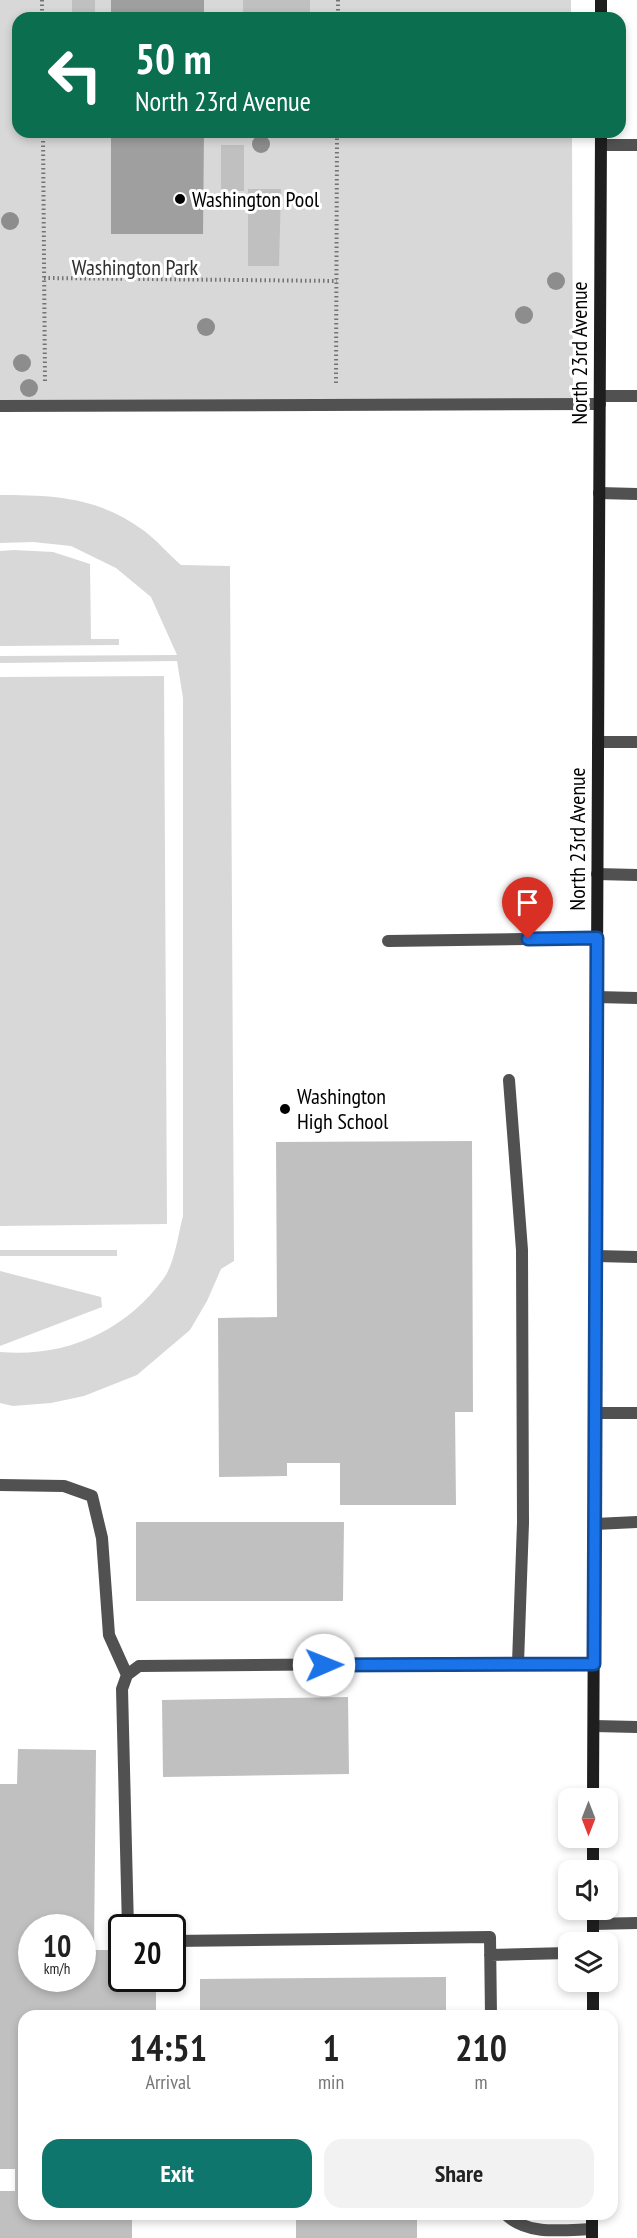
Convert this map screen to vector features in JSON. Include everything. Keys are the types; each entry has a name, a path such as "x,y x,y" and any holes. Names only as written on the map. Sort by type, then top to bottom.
{"street":[{"name":"North 23rd Avenue","path":"594,1788 601,138"},
{"path":"601,145 637,145"},
{"path":"0,406 600,400 637,396"},
{"path":"599,493 637,494"},
{"path":"598,742 637,742"},
{"path":"597,874 637,875"},
{"path":"388,941 597,938"},
{"path":"596,997 637,998"},
{"path":"509,1080 522,1250 521,1584 518,1663"},
{"path":"596,1257 637,1257"},
{"path":"595,1413 637,1413"},
{"path":"0,1485 64,1486 92,1496 102,1539 109,1635 127,1675"},
{"path":"595,1524 637,1522"},
{"path":"128,1914 122,1689 127,1675 140,1666 594,1664"},
{"path":"594,1726 637,1727"},
{"path":"593,1920 593,1932"},
{"path":"593,1924 637,1923"},
{"path":"186,1941 490,1937 491,2010"},
{"path":"490,1954 558,1953"},
{"path":"592,2010 593,1992"},
{"path":"511,2220 541,2230 592,2233"}],"path":[{"path":"43,138 45,405"},
{"path":"336,404 337,138"},
{"path":"44,278 337,281"}],"green space":[{"name":"Washington Park","path":"0,0 571,0 571,12 12,12 12,138 572,138 573,401 0,401"},
{"path":"0,495 57,497 92,504 126,519 143,530 181,565 230,566 234,1261 221,1269 207,1301 190,1330 137,1375 84,1396 51,1403 13,1406 0,1403 0,1352 24,1353 70,1345 113,1326 149,1297 168,1272 176,1248 183,1216 183,698 177,661 0,663 0,656 177,655 151,597 116,568 71,546 33,542 0,543"},
{"path":"0,551 53,552 90,564 91,639 119,639 119,645 0,646"},
{"path":"164,676 167,1224 0,1226 0,677"},
{"path":"0,1250 117,1250 117,1256 0,1256"},
{"path":"0,1271 101,1297 102,1307 0,1346"}],"shaded area":[{"path":"111,0 204,0 204,12 111,12"},
{"path":"111,138 204,138 203,234 111,234"}],"building":[{"path":"72,0 95,0 95,12 72,12"},
{"path":"243,0 310,0 310,12 243,12"},
{"path":"221,145 244,145 244,191 221,191"},
{"path":"248,189 281,189 279,266 248,266"},
{"path":"472,1141 473,1412 455,1412 456,1505 340,1505 340,1463 287,1463 287,1476 219,1477 218,1318 277,1317 276,1142"},
{"path":"136,1522 344,1522 343,1601 136,1601"},
{"path":"348,1697 349,1774 163,1777 162,1700"},
{"path":"18,1749 96,1750 94,1914 18,1914 18,1992 96,1992 96,1950 108,1950 108,1992 156,1992 156,2010 18,2010 18,2220 132,2220 132,2238 0,2238 0,2191 15,2191 15,2169 0,2169 0,1784 17,1784"},
{"path":"446,1977 446,2010 200,2010 200,1979"},
{"path":"296,2220 417,2220 417,2238 296,2238"}],"place":[{"name":"Washington Pool","path":"180,199"},
{"name":"Washington High School","path":"285,1109"}],"route":[{"path":"324,1665 594,1664 597,938 528,939"}]}
